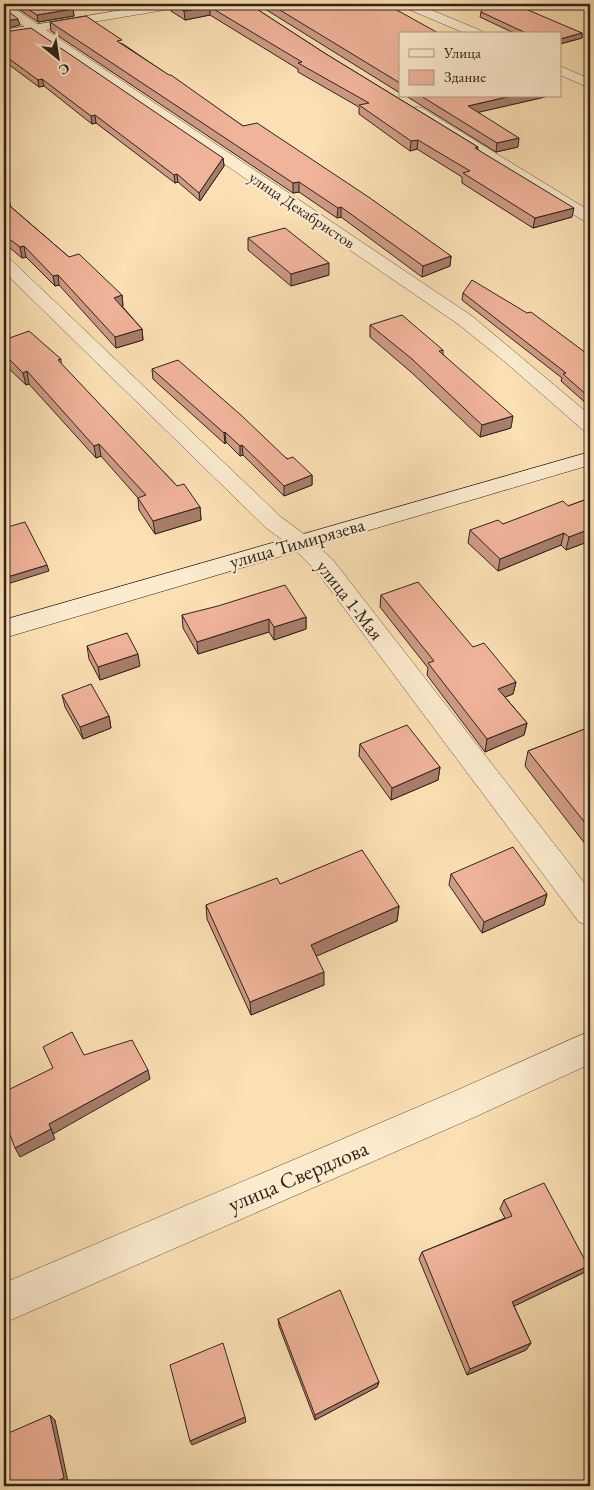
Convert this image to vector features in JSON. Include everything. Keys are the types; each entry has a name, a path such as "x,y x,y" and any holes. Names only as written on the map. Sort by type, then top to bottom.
{"street":[{"path":"4,34 176,4"},
{"path":"407,4 473,32"},
{"name":"улица Декабристов","path":"4,7 465,320 512,357 590,426"},
{"path":"562,71 590,84"},
{"path":"408,105 590,218"},
{"name":"улица 1-Мая","path":"4,262 273,522 300,542 325,566 590,913"},
{"name":"улица Тимирязева","path":"4,629 590,458"},
{"name":"улица Свердлова","path":"4,1303 465,1104 590,1047"}],"building":[{"path":"20,4 64,4 73,9 37,15"},
{"path":"172,4 249,4 326,54 478,147 475,148 574,208 535,218 463,173 470,171 418,140 411,141 359,105 369,103 298,63 302,62 210,7 184,11"},
{"path":"270,4 386,4 436,32 399,32 399,82"},
{"path":"484,4 514,4 582,33 562,38 562,32 524,32 481,12"},
{"path":"4,8 18,19 4,21"},
{"path":"86,16 122,40 117,41 171,75 243,126 257,123 370,198 451,256 423,266 341,207 338,208 299,182 293,183 50,22"},
{"path":"31,28 223,158 199,193 177,174 174,175 95,115 91,116 42,79 38,80 4,55 4,32"},
{"path":"424,98 502,98 468,106 519,138 497,143"},
{"path":"4,201 69,257 79,254 122,295 114,298 142,329 115,337 58,275 53,276 24,246 20,247 4,235"},
{"path":"285,228 329,263 291,274 248,238"},
{"path":"472,280 527,313 531,312 590,356 590,398 563,374 566,373 463,293"},
{"path":"402,315 443,350 439,351 513,416 482,425 412,359 370,325"},
{"path":"29,331 61,359 58,360 177,486 184,484 200,507 153,521 138,498 146,495 99,444 94,446 27,371 23,373 4,354 4,340"},
{"path":"178,360 242,416 287,459 293,457 312,475 284,486 242,445 240,446 224,433 152,369"},
{"path":"590,498 590,529 569,537 564,533 500,559 470,530 498,520 503,524 563,501 568,506"},
{"path":"25,522 47,565 4,578 4,528"},
{"path":"418,582 473,647 484,643 516,682 498,689 527,723 487,739 428,663 434,661 381,595"},
{"path":"285,585 306,617 274,627 269,619 197,642 182,615 218,606"},
{"path":"127,633 138,654 98,667 87,646"},
{"path":"91,684 109,716 80,727 62,695"},
{"path":"407,725 440,767 392,788 360,744"},
{"path":"590,727 590,829 528,751"},
{"path":"513,847 547,894 484,922 451,874"},
{"path":"362,850 399,906 311,945 324,972 250,1002 206,905 277,878 280,884"},
{"path":"72,1032 84,1055 132,1040 148,1070 49,1124 51,1129 15,1148 4,1119 4,1092 53,1068 43,1047"},
{"path":"544,1183 588,1266 512,1302 531,1343 470,1369 422,1252 512,1216 504,1200"},
{"path":"340,1290 379,1382 315,1415 278,1319"},
{"path":"223,1343 245,1417 190,1441 170,1365"},
{"path":"50,1415 64,1478 46,1486 4,1486 4,1435"}]}
